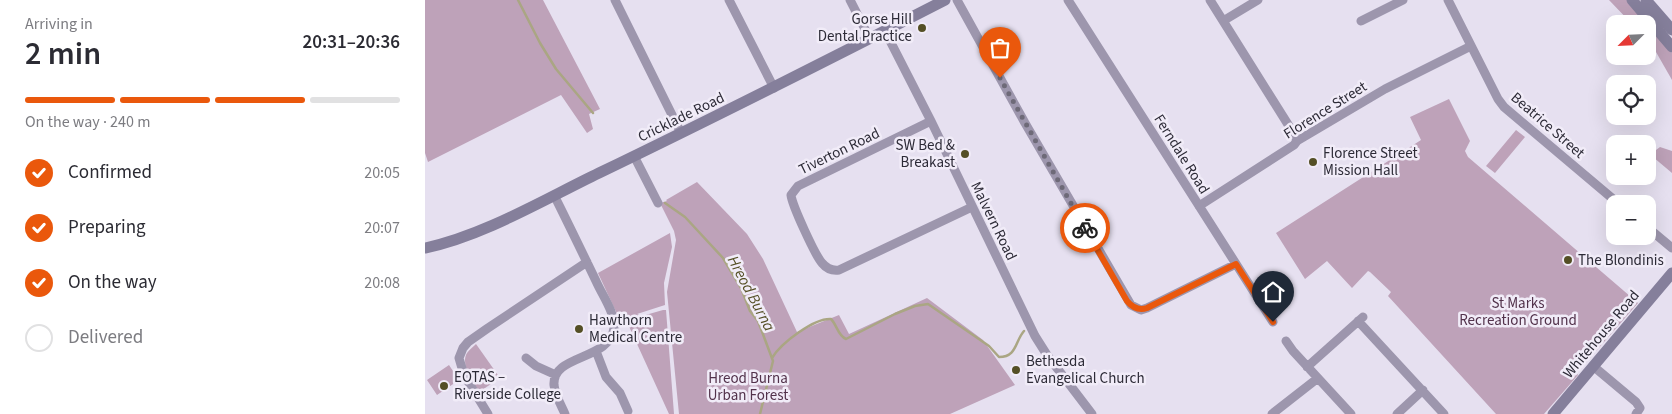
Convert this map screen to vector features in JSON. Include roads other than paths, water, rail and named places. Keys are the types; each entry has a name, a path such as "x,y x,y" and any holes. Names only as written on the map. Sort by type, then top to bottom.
{"street":[{"path":"615,0 681,133"},
{"path":"729,0 774,88"},
{"path":"850,0 870,39"},
{"name":"Cricklade Road","path":"425,248 463,237 634,156 774,88 945,0"},
{"path":"957,0 1131,305 1141,310 1147,308 1236,264"},
{"name":"Ferndale Road","path":"1068,0 1273,322"},
{"path":"1210,0 1297,141"},
{"path":"1223,21 1258,0"},
{"path":"1361,21 1403,0"},
{"name":"Beatrice Street","path":"1448,0 1498,99 1504,107 1608,195"},
{"path":"1632,0 1672,47"},
{"path":"1646,0 1672,30"},
{"name":"Malvern Road","path":"885,31 1040,345 1092,414"},
{"name":"Florence Street","path":"1199,206 1295,145 1297,141 1385,89 1471,46"},
{"name":"Tiverton Road","path":"931,121 798,186 791,195 795,208 823,265 834,271 972,207"},
{"path":"634,156 658,203"},
{"path":"554,194 613,316 614,323 611,338 596,351 565,366 556,375 555,388 565,414"},
{"path":"1656,235 1672,248"},
{"path":"488,414 464,375 459,358 463,348 468,342 488,328 587,262"},
{"name":"Whitehouse Road","path":"1553,414 1672,273"},
{"path":"1307,367 1360,319 1444,414"},
{"path":"1286,342 1351,414"},
{"path":"596,351 606,377 619,394 628,411"},
{"path":"528,364 556,375"},
{"path":"1593,366 1639,405 1637,414"},
{"path":"1272,414 1318,378"},
{"path":"1397,414 1423,390"}],"waterway":[{"name":"Hreod Burna","path":"518,0 556,69 593,113"},
{"name":"Hreod Burna","path":"665,203 685,217 723,258 741,288 750,311 758,321 773,361 760,414"},
{"path":"772,358 783,345 799,332 824,320 831,319 843,338 846,339 895,314 915,306 928,304 989,346 999,357 1009,354 1015,348 1024,331"}],"place":[{"name":"Gorse Hill Dental Practice","path":"922,28"},
{"name":"SW Bed & Breakast","path":"965,154"},
{"name":"Florence Street Mission Hall","path":"1313,162"},
{"name":"The Blondinis","path":"1568,260"},
{"name":"Hawthorn Medical Centre","path":"579,329"},
{"name":"Bethesda Evangelical Church","path":"1016,370"},
{"name":"EOTAS – Riverside College","path":"444,386"}],"park label":[{"name":"St Marks Recreation Ground","path":"1518,312"},
{"name":"Hreod Burna Urban Forest","path":"748,386"}]}
